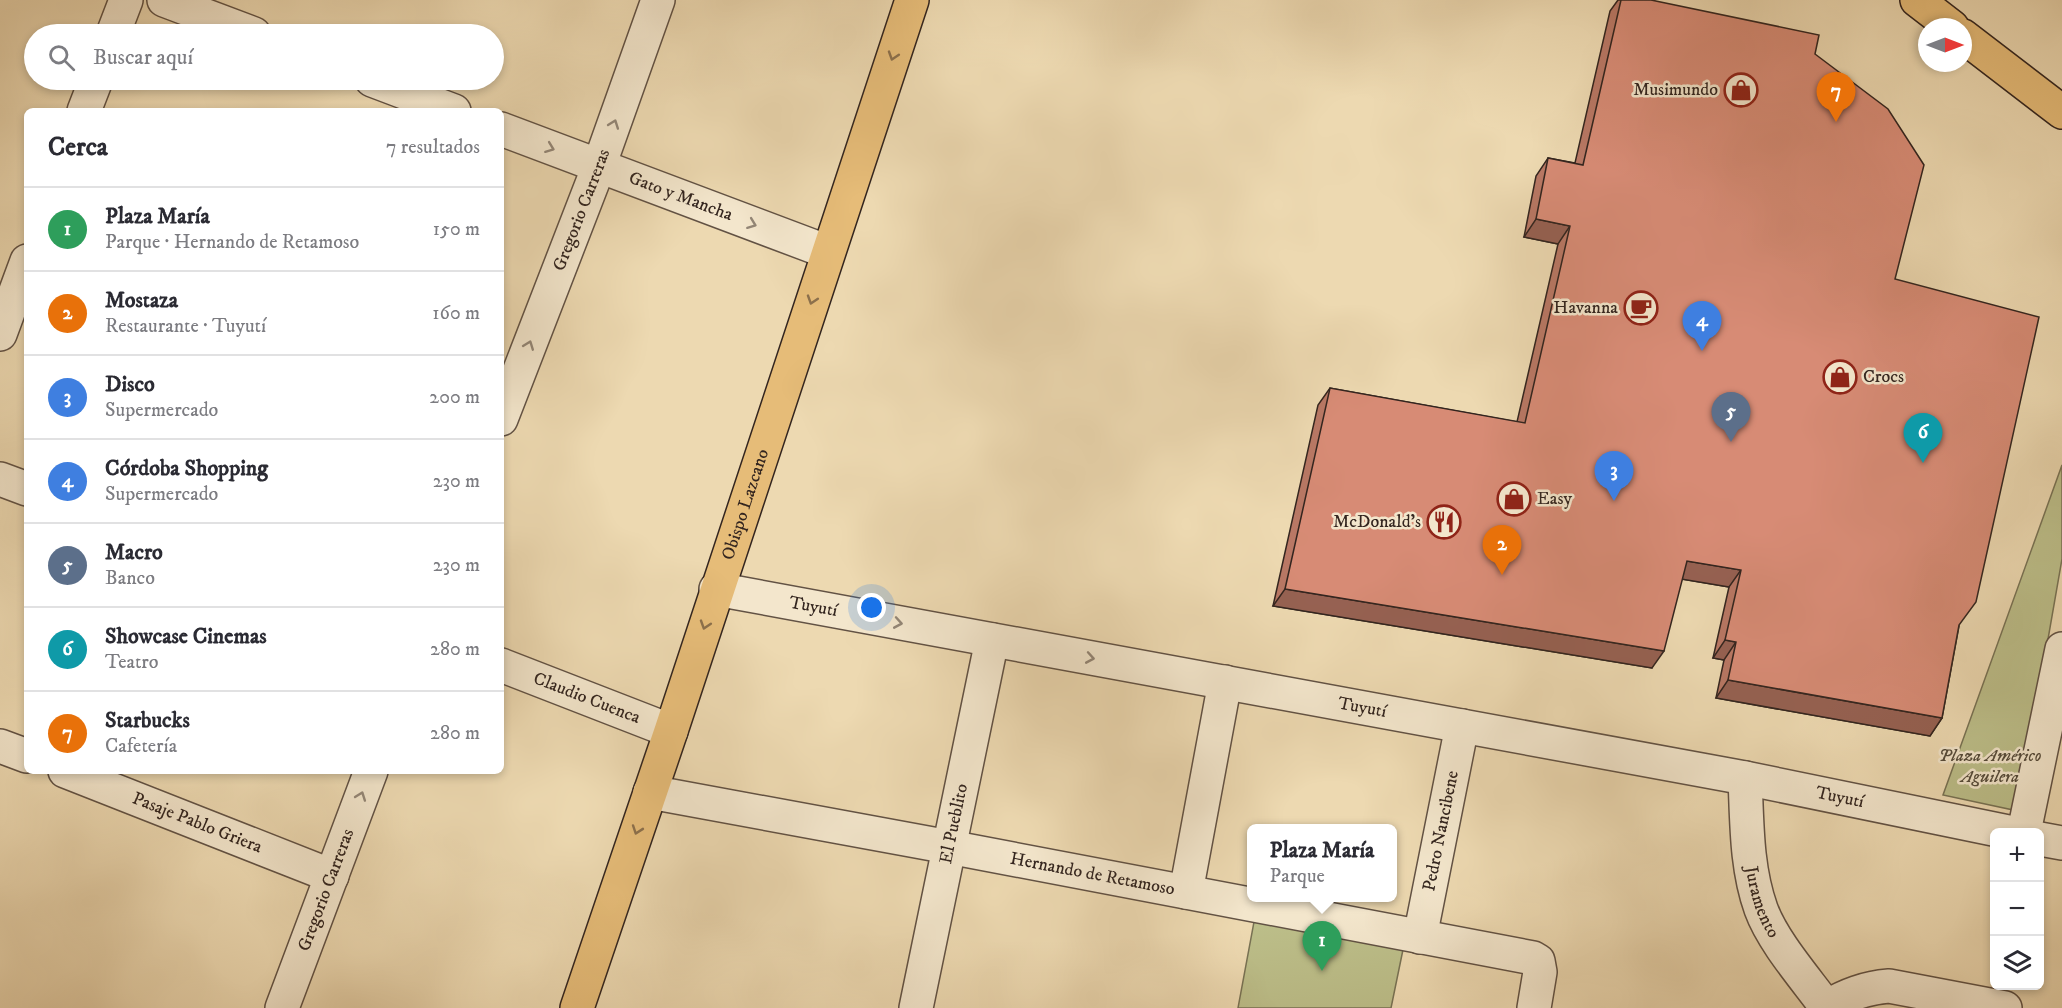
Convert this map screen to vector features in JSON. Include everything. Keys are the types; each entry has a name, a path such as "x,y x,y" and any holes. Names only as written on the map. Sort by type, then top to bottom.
{"main road":[{"name":"Obispo Lazcano","path":"577,1008 671,731 912,0"},
{"path":"1917,0 1940,18"},
{"path":"1972,43 2062,112"}],"street":[{"path":"117,24 126,0"},
{"path":"164,0 228,24"},
{"name":"Gregorio Carreras","path":"504,404 598,166 658,0"},
{"path":"85,108 92,90"},
{"path":"398,90 446,108"},
{"name":"Gato y Mancha","path":"504,130 828,252"},
{"path":"0,334 24,269"},
{"path":"0,479 24,488"},
{"name":"Tuyutí","path":"716,589 1745,778 1990,828"},
{"name":"El Pueblito","path":"916,1008 992,640"},
{"path":"2025,828 2062,649"},
{"name":"Claudio Cuenca","path":"504,665 671,731"},
{"path":"1186,892 1225,682"},
{"name":"Pedro Nancibene","path":"1420,937 1462,726"},
{"path":"0,746 24,755"},
{"name":"Pasaje Pablo Griera","path":"72,774 332,876"},
{"name":"Gregorio Carreras","path":"282,1008 370,774"},
{"name":"Juramento","path":"1745,778 1748,849 1761,910 1774,935 1827,1007"},
{"name":"Hernando de Retamoso","path":"650,792 1533,958 1538,962 1540,972 1534,1008"},
{"path":"2044,840 2062,843"},
{"path":"1827,1007 1848,995 1869,988 1889,986 2005,1008"}],"green space":[{"name":"Plaza Américo Aguilera","path":"2062,465 2062,559 2018,811 1943,795"},
{"path":"1256,911 1406,935 1391,1008 1238,1008"}],"building":[{"path":"1621,0 1651,0 1819,35 1815,54 1888,109 1924,165 1895,279 2039,317 1976,602 1959,625 1942,718 1728,680 1736,642 1725,640 1741,570 1687,561 1664,651 1285,589 1330,388 1525,423 1570,226 1536,219 1548,158 1583,165"}],"place":[{"name":"Musimundo","path":"1741,90"},
{"name":"Starbucks","path":"1836,122"},
{"name":"Havanna","path":"1641,308"},
{"name":"Córdoba Shopping","path":"1702,351"},
{"name":"Crocs","path":"1840,377"},
{"name":"Macro","path":"1731,442"},
{"name":"Showcase Cinemas","path":"1923,463"},
{"name":"Easy","path":"1514,499"},
{"name":"Disco","path":"1614,501"},
{"name":"McDonald's","path":"1444,522"},
{"name":"Mostaza","path":"1502,575"},
{"name":"Plaza María","path":"1322,971"}]}
